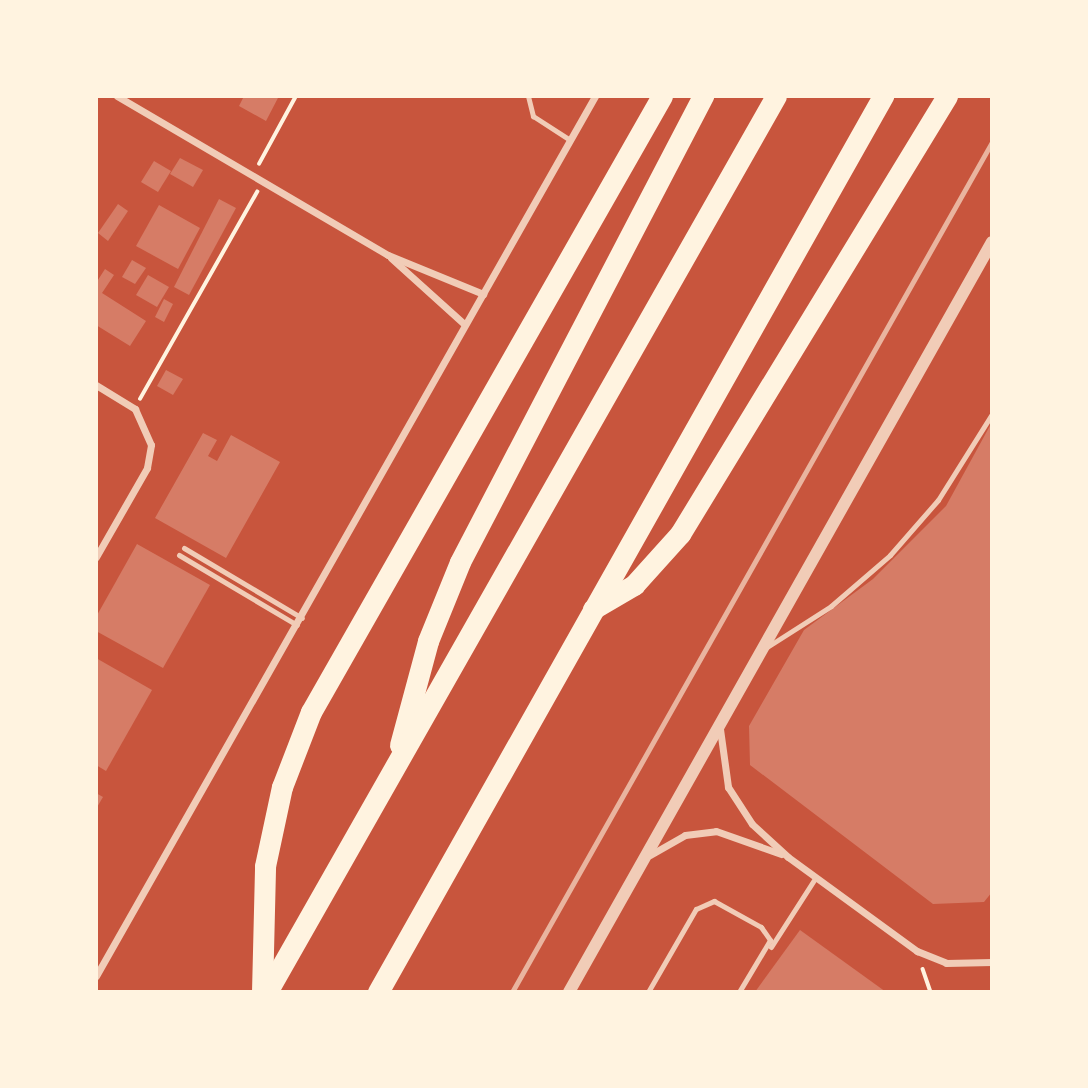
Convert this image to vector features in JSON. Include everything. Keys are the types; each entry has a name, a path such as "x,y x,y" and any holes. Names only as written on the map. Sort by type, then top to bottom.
{"highway":[{"path":"264,992 265,866 295,749 330,676 568,255 662,96"},
{"path":"396,765 415,682 460,562 583,316 704,96"},
{"path":"264,992 776,96"},
{"path":"378,992 883,96"},
{"path":"593,609 635,585 674,544 947,96"}],"street":[{"path":"117,96 388,255 483,294"},
{"path":"96,976 300,622 464,324 595,96"},
{"path":"573,990 721,721 992,242"},
{"path":"388,255 464,324"},
{"path":"96,385 135,409 149,434 150,455 96,557"},
{"path":"721,721 728,787 752,824 788,857 931,958 992,962"},
{"path":"639,868 662,845 700,832 731,833 788,857"}],"lane":[{"path":"528,96 533,116 570,140"},
{"path":"761,651 831,606 890,555 938,500 992,414"},
{"path":"184,548 300,622"},
{"path":"179,555 300,622"},
{"path":"739,992 816,877"},
{"path":"648,992 706,902 722,902 765,931 769,950"}],"path":[{"path":"253,176 296,96"},
{"path":"135,409 263,181"}],"building":[{"path":"244,96 279,96 266,121 239,106"},
{"path":"180,158 203,170 193,187 170,174"},
{"path":"154,161 171,171 158,192 141,182"},
{"path":"219,199 236,208 189,295 174,287"},
{"path":"118,204 128,211 108,241 98,233"},
{"path":"159,205 200,228 178,269 136,246"},
{"path":"132,260 146,268 135,284 122,277"},
{"path":"105,269 114,275 102,293 146,321 130,346 96,325 96,283"},
{"path":"148,275 169,287 157,307 136,295"},
{"path":"164,299 173,304 164,322 155,317"},
{"path":"166,370 183,379 173,395 157,386"},
{"path":"992,422 992,892 984,902 933,904 750,765 749,726 804,630 873,579 946,506"},
{"path":"203,433 217,440 208,456 217,461 231,435 280,462 226,558 155,518"},
{"path":"137,544 210,585 163,668 96,631 96,617"},
{"path":"96,658 152,690 106,771 96,765"},
{"path":"96,793 103,797 96,809"},
{"path":"800,930 886,992 755,992"}],"railway":[{"path":"512,992 992,142"}]}
